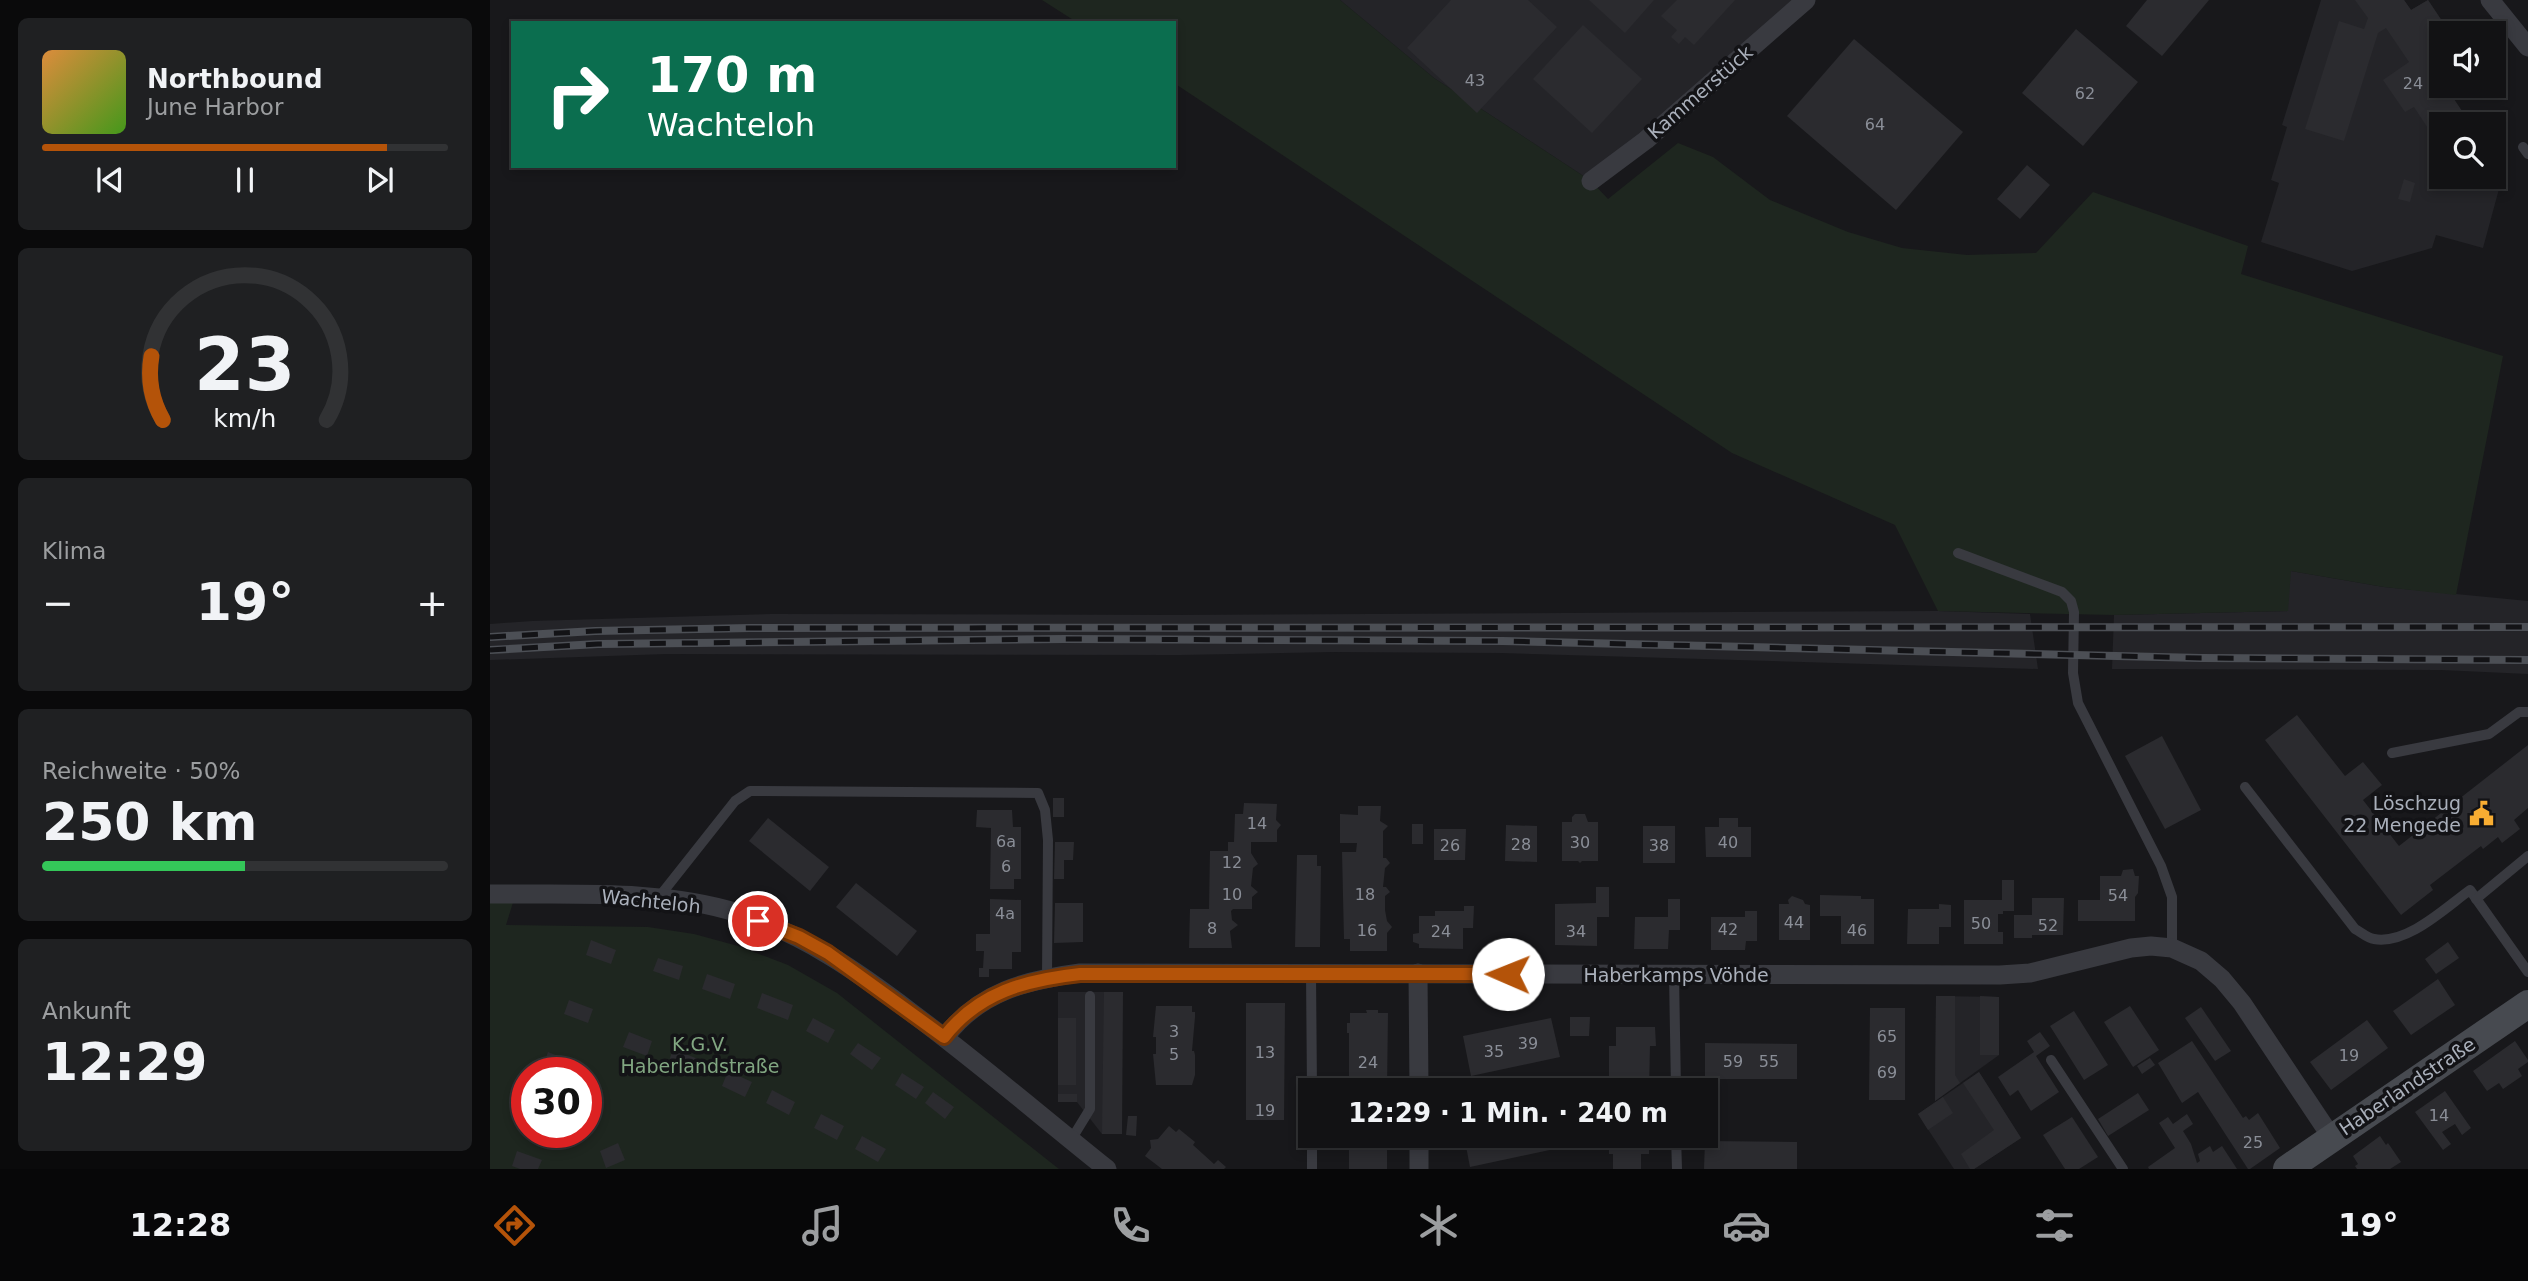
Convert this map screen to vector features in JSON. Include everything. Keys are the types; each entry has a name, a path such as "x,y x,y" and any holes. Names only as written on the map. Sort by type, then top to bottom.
{"street":[{"name":"Kammerstück","path":"1591,181 1646,139 1806,0"},
{"path":"2490,0 2528,47"},
{"name":"Wachteloh","path":"490,894 621,895 658,898 737,912 799,937 861,975 944,1037 1107,1169"},
{"name":"Haberkamps Vöhde","path":"944,1037 971,1008 1011,987 1047,978 1118,972 2010,974 2055,968 2131,948 2151,946 2172,948 2201,961 2222,979 2332,1138"},
{"path":"1418,973 1419,1078"},
{"name":"Haberlandstraße","path":"2287,1169 2528,1004"},
{"path":"1419,1148 1419,1169"}],"lane":[{"path":"1958,553 2062,592 2071,601 2074,612 2073,673 2078,703 2161,866 2172,897 2172,948"},
{"path":"2392,753 2489,734 2519,712 2528,712"},
{"path":"2245,787 2355,929 2372,939 2389,940 2405,936 2470,890 2528,972"},
{"path":"658,898 735,801 750,791 1038,793 1045,810 1048,840 1047,978"},
{"path":"2476,899 2528,856"},
{"path":"1311,973 1312,1078"},
{"path":"1674,975 1676,1078"},
{"path":"1071,1140 1090,1109 1090,996"},
{"path":"2051,1060 2123,1169"},
{"path":"1312,1148 1312,1169"},
{"path":"1676,1148 1677,1169"}],"shaded area":[{"path":"1340,0 1806,0 1591,181 1434,78"},
{"path":"2321,0 2404,0 2411,10 2428,0 2442,21 2429,21 2429,98 2457,98 2454,100 2462,112 2429,112 2429,189 2499,189 2483,248 2436,235 2432,248 2352,271 2261,242 2279,183 2271,180 2287,127 2282,125"},
{"path":"1698,286 2291,571 2384,587 2528,601 2528,674 2441,670 2112,669 2114,615 2288,611 2137,554"},
{"path":"1938,611 2030,614 2038,669 1501,653 1333,652 1179,655 666,654 490,660 490,624 532,621 771,614"},
{"path":"1058,992 1123,992 1102,1134 1077,1102 1058,1102"},
{"path":"1936,996 1999,997 1999,1055 1935,1101"},
{"path":"1979,1072 2021,1138 1974,1169 1954,1169 1918,1114"}],"green space":[{"path":"1042,0 1340,0 1434,78 1591,181 1608,199 1678,143 1713,157 1770,200 1848,232 1902,248 1967,255 2036,253 2093,192 2248,246 2241,274 2503,356 2456,595 2384,587 2291,571 2288,611 2114,615 1938,611 1895,525 1732,453 1176,84 1176,21 1075,21"},
{"name":"K.G.V. Haberlandstraße","path":"490,893 516,893 506,925 648,927 694,934 738,946 788,965 837,993 1059,1169 490,1169"}],"building":[{"path":"1451,0 1528,0 1557,27 1477,113 1407,48"},
{"path":"1589,0 1654,0 1625,33"},
{"path":"1677,0 1735,0 1694,45 1685,37 1679,44 1671,37 1677,30 1661,16"},
{"path":"2147,0 2209,0 2162,56 2126,26"},
{"path":"2355,0 2404,0 2411,10 2428,0 2442,21 2429,21 2429,98 2456,98 2463,112 2429,112 2429,130 2414,107 2405,112 2383,80 2409,62 2386,28 2378,33 2344,141 2305,129 2339,21 2364,29 2368,18"},
{"path":"1583,25 1642,79 1592,133 1533,79"},
{"path":"2076,29 2138,82 2083,146 2022,93"},
{"path":"1854,39 1963,132 1896,210 1787,116"},
{"path":"2027,165 2050,185 2020,219 1997,199"},
{"path":"2404,179 2415,183 2410,202 2398,199"},
{"path":"2297,715 2345,776 2363,762 2382,785 2363,800 2399,846 2528,745 2528,808 2514,820 2520,829 2502,843 2498,837 2483,849 2481,846 2430,885 2433,890 2401,915 2265,740"},
{"path":"2162,736 2201,810 2165,829 2125,756"},
{"path":"1053,798 1064,798 1064,817 1053,817"},
{"path":"1244,803 1277,804 1276,820 1281,825 1277,830 1277,842 1251,842 1251,853 1258,864 1253,868 1251,886 1258,892 1252,897 1252,909 1231,911 1232,920 1238,925 1230,931 1232,948 1189,948 1190,909 1209,909 1210,851 1228,851 1228,842 1234,842 1235,814 1243,814"},
{"path":"1358,806 1381,806 1380,821 1388,826 1383,831 1383,858 1390,863 1385,868 1383,887 1390,892 1385,896 1387,921 1392,927 1387,933 1387,951 1350,951 1350,939 1344,939 1342,852 1356,852 1357,843 1340,843 1340,814 1358,815"},
{"path":"977,810 1012,810 1013,827 1021,827 1021,879 1014,879 1014,889 990,889 991,828 976,827"},
{"path":"1575,814 1585,814 1588,822 1598,822 1598,861 1562,861 1562,822 1572,822"},
{"path":"768,818 829,867 810,891 749,841"},
{"path":"1719,818 1738,818 1738,827 1751,827 1751,857 1706,857 1705,827 1719,827"},
{"path":"1412,824 1423,824 1423,844 1412,844"},
{"path":"1506,825 1537,826 1537,862 1505,861"},
{"path":"1643,826 1675,826 1675,863 1643,863"},
{"path":"1434,829 1466,829 1465,860 1434,860"},
{"path":"1055,842 1074,842 1073,860 1064,860 1064,879 1054,879"},
{"path":"1297,855 1317,855 1317,866 1321,866 1320,947 1295,947"},
{"path":"2133,869 2135,876 2139,876 2138,893 2135,897 2135,921 2078,921 2078,900 2100,900 2100,876 2121,876 2123,870"},
{"path":"2002,880 2014,880 2014,911 1998,914 1998,932 2003,932 2003,944 1964,944 1964,900 2002,900"},
{"path":"856,883 917,931 897,956 836,907"},
{"path":"1596,887 1609,887 1609,917 1597,917 1597,946 1555,945 1555,904 1596,903"},
{"path":"1820,895 1874,899 1874,944 1841,944 1841,916 1820,916"},
{"path":"1792,896 1810,905 1810,940 1779,940 1779,904 1789,904 1788,900"},
{"path":"2032,898 2064,898 2063,935 2014,938 2014,915 2032,915"},
{"path":"990,899 1021,900 1021,952 1012,952 1012,969 989,969 989,977 979,977 979,968 983,968 984,951 976,951 976,934 990,934"},
{"path":"1668,899 1680,899 1680,930 1669,930 1668,949 1634,949 1635,917 1668,917"},
{"path":"1055,903 1083,903 1083,942 1054,943"},
{"path":"1939,904 1951,905 1951,927 1939,927 1939,944 1907,944 1908,909 1939,909"},
{"path":"1464,906 1474,906 1473,928 1463,928 1463,949 1419,948 1419,944 1413,942 1413,934 1419,933 1419,916 1435,916 1435,911 1464,911"},
{"path":"1745,911 1757,911 1757,941 1746,941 1745,950 1711,950 1711,917 1745,917"},
{"path":"591,940 616,950 611,964 586,955"},
{"path":"2448,942 2459,958 2436,974 2425,959"},
{"path":"658,958 683,966 679,980 653,971"},
{"path":"707,974 735,984 730,999 702,989"},
{"path":"2438,979 2455,1005 2411,1035 2393,1011"},
{"path":"1104,992 1123,992 1122,1134 1102,1134"},
{"path":"762,993 793,1005 788,1020 757,1008"},
{"path":"1936,996 1955,996 1955,1075 1960,1083 1935,1101"},
{"path":"1980,996 1999,997 1999,1055 1980,1055"},
{"path":"569,1000 593,1009 588,1023 564,1014"},
{"path":"1246,1003 1285,1003 1284,1120 1246,1120"},
{"path":"1156,1006 1192,1006 1192,1012 1195,1012 1192,1051 1195,1055 1195,1075 1192,1085 1156,1085 1153,1054 1156,1054 1156,1037 1153,1037"},
{"path":"2130,1006 2159,1050 2133,1067 2104,1022"},
{"path":"2201,1007 2231,1051 2215,1061 2185,1018"},
{"path":"1870,1008 1905,1008 1905,1100 1869,1100"},
{"path":"1366,1010 1388,1013 1387,1078 1349,1078 1347,1023 1350,1023 1350,1013 1367,1013"},
{"path":"2074,1011 2108,1065 2084,1080 2050,1026"},
{"path":"1570,1017 1590,1017 1589,1036 1570,1036"},
{"path":"813,1018 835,1030 828,1043 806,1031"},
{"path":"1058,1018 1076,1018 1076,1085 1058,1085"},
{"path":"1551,1018 1560,1057 1471,1076 1463,1036"},
{"path":"2367,1020 2388,1048 2331,1090 2310,1062"},
{"path":"1616,1027 1655,1027 1656,1046 1650,1046 1649,1078 1609,1078 1609,1046 1616,1046"},
{"path":"629,1032 652,1041 647,1056 623,1047"},
{"path":"2040,1032 2050,1046 2036,1056 2059,1092 2031,1111 2018,1090 2010,1096 1998,1077 2034,1052 2027,1041"},
{"path":"2192,1041 2243,1118 2246,1116 2249,1120 2258,1113 2280,1148 2250,1169 2198,1092 2182,1103 2158,1063"},
{"path":"2515,1041 2528,1060 2518,1069 2522,1076 2503,1089 2499,1083 2487,1091 2473,1071"},
{"path":"858,1043 881,1058 872,1070 850,1054"},
{"path":"1705,1043 1797,1044 1797,1079 1705,1078"},
{"path":"673,1049 698,1059 693,1074 668,1064"},
{"path":"548,1052 560,1057 546,1057"},
{"path":"2150,1058 2155,1065 2142,1074 2137,1066"},
{"path":"728,1071 752,1082 745,1097 722,1086"},
{"path":"1979,1072 2021,1138 1970,1169 1961,1154 1994,1130 1963,1083"},
{"path":"902,1073 924,1087 916,1099 895,1085"},
{"path":"772,1090 795,1102 789,1115 766,1103"},
{"path":"2445,1091 2471,1128 2462,1135 2455,1124 2442,1132 2451,1144 2443,1150 2415,1112"},
{"path":"933,1092 954,1107 945,1119 925,1103"},
{"path":"2138,1093 2149,1110 2108,1136 2098,1119"},
{"path":"1058,1094 1077,1094 1077,1102 1058,1102"},
{"path":"1943,1097 1953,1113 1928,1130 1918,1114"},
{"path":"821,1114 844,1126 837,1140 814,1128"},
{"path":"2187,1114 2193,1124 2183,1131 2191,1144 2197,1163 2200,1161 2198,1154 2210,1146 2213,1152 2222,1146 2237,1169 2149,1169 2148,1167 2175,1148 2159,1123 2168,1117 2173,1124"},
{"path":"1128,1116 1137,1116 1136,1136 1126,1135"},
{"path":"2072,1117 2098,1157 2079,1169 2065,1169 2043,1135"},
{"path":"1169,1126 1176,1132 1179,1129 1195,1142 1193,1145 1214,1164 1218,1160 1226,1167 1162,1169 1145,1156 1151,1148 1150,1140 1158,1139"},
{"path":"862,1136 886,1149 878,1162 855,1149"},
{"path":"2380,1136 2401,1162 2390,1169 2357,1169 2355,1166 2358,1164 2353,1156"},
{"path":"1718,1141 1797,1142 1797,1169 1704,1169 1705,1148 1718,1148"},
{"path":"618,1143 625,1160 606,1168 600,1151"},
{"path":"1349,1148 1387,1148 1387,1169 1349,1169"},
{"path":"1466,1148 1559,1148 1470,1167"},
{"path":"1609,1148 1649,1148 1649,1154 1641,1154 1641,1169 1613,1169 1613,1154 1609,1154"},
{"path":"517,1151 542,1160 538,1169 512,1166"}],"railway":[{"path":"490,637 595,631 750,628 2528,627"},
{"path":"490,650 598,644 1065,639 1502,641 2201,658 2528,660"}],"place":[{"name":"Löschzug 22 Mengede","path":"2481,814"}],"route":[{"path":"758,921 799,937 828,953 944,1037 971,1008 1011,987 1047,978 1080,974 1508,974"}]}
